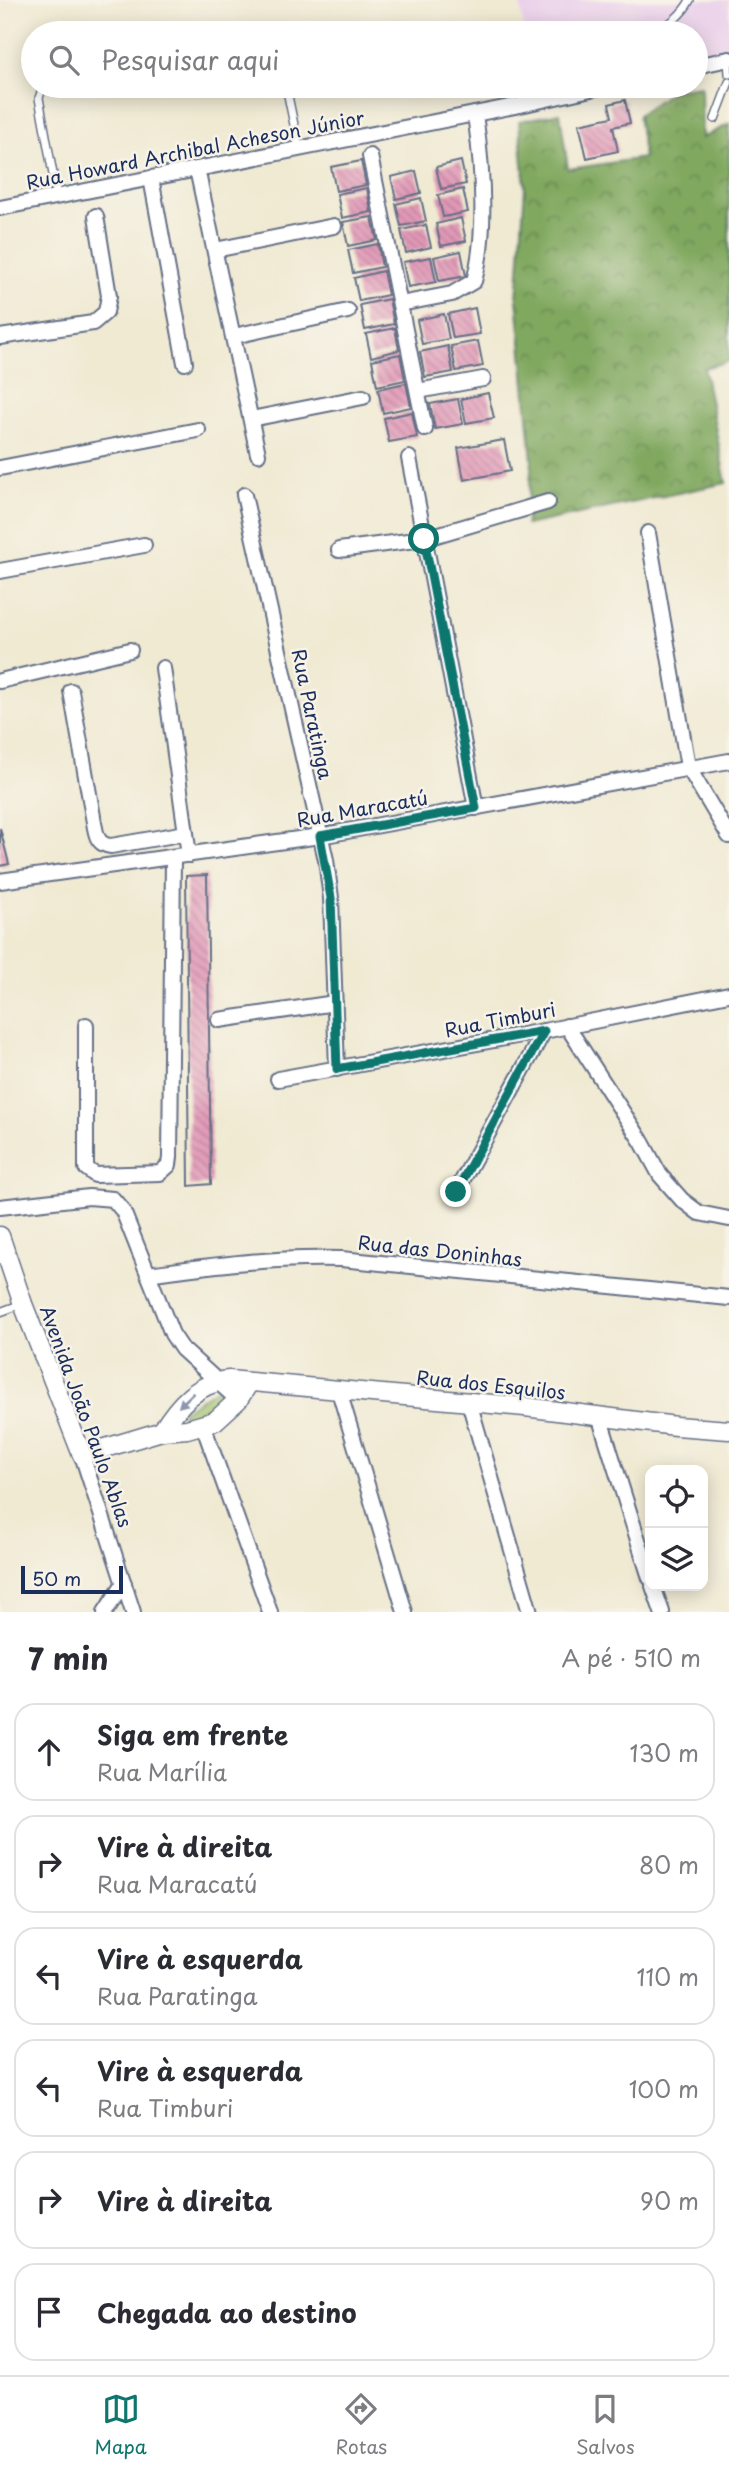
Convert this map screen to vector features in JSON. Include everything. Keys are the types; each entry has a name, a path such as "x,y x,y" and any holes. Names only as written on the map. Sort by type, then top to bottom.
{"street":[{"path":"708,65 729,64"},
{"name":"Rua Howard Archibal Acheson Júnior","path":"0,208 551,98"},
{"path":"400,304 452,294 474,281 478,265 483,185 475,114"},
{"path":"370,156 425,429"},
{"path":"198,169 258,454"},
{"path":"151,178 185,363"},
{"path":"0,337 93,323 106,312 109,296 96,216"},
{"path":"215,250 334,226"},
{"path":"234,336 348,311"},
{"path":"418,391 483,379"},
{"path":"251,419 363,397"},
{"path":"0,468 198,430"},
{"path":"409,458 476,808"},
{"name":"Rua Paratinga","path":"244,495 320,836 331,898 337,1069"},
{"path":"339,550 424,539 548,502"},
{"path":"648,533 688,767 729,836"},
{"path":"0,571 145,545"},
{"path":"0,681 130,650"},
{"path":"163,668 189,855"},
{"path":"71,691 99,842 111,846 187,833"},
{"name":"Rua Maracatú","path":"0,881 320,836 729,761"},
{"path":"86,1025 86,1168 95,1175 160,1173 169,1164 170,1157 173,858"},
{"name":"Rua Timburi","path":"278,1079 567,1027 729,994"},
{"path":"219,1020 335,1003"},
{"path":"567,1027 642,1142 660,1175 682,1200 699,1213 729,1219"},
{"path":"456,1192 544,1031"},
{"path":"0,1207 89,1197 113,1199 123,1211 172,1334 182,1349 238,1399"},
{"name":"Avenida João Paulo Ablas","path":"0,1236 23,1304 82,1455 133,1612"},
{"name":"Rua das Doninhas","path":"148,1274 240,1261 341,1259 729,1298"},
{"path":"162,1431 182,1403 199,1389 219,1381"},
{"name":"Rua dos Esquilos","path":"219,1381 468,1402 729,1430"},
{"path":"82,1455 162,1431 203,1426 223,1414 249,1383"},
{"path":"339,1391 405,1612"},
{"path":"468,1402 530,1612"},
{"path":"599,1416 645,1562"},
{"path":"203,1426 270,1612"},
{"path":"105,1612 124,1583"},
{"path":"655,1591 662,1612"}],"lane":[{"path":"673,21 690,0"},
{"path":"715,119 729,82"},
{"path":"39,98 57,196"},
{"path":"288,98 299,149"},
{"path":"525,104 529,98"},
{"path":"0,1311 23,1304"}],"shaded area":[{"path":"519,0 729,0 729,50 708,54 708,21 523,21"}],"green space":[{"path":"662,98 701,98 702,138 729,124 729,361 704,368 726,483 526,525 532,460 517,299 525,186 519,121 560,113 568,169 644,158 638,115"},
{"path":"216,1389 226,1396 226,1400 212,1416 186,1423 182,1419 183,1411"}],"building":[{"path":"625,100 630,123 613,127 618,151 587,158 579,124 612,117 609,104"},
{"path":"361,161 366,185 336,191 331,167"},
{"path":"461,161 466,184 441,189 436,167"},
{"path":"416,171 421,193 396,199 391,177"},
{"path":"367,188 371,212 342,218 337,194"},
{"path":"463,189 468,212 443,217 438,195"},
{"path":"421,198 426,221 401,226 396,204"},
{"path":"372,217 377,240 348,246 343,222"},
{"path":"461,218 466,241 441,246 436,224"},
{"path":"426,225 431,247 406,253 401,230"},
{"path":"378,244 382,267 353,273 348,250"},
{"path":"461,251 466,276 439,281 434,257"},
{"path":"431,257 436,282 408,287 403,262"},
{"path":"383,271 388,295 359,301 354,278"},
{"path":"389,299 394,324 365,330 360,305"},
{"path":"475,308 480,334 453,338 448,314"},
{"path":"444,314 449,339 422,344 417,320"},
{"path":"395,328 399,350 371,357 366,334"},
{"path":"478,341 483,366 456,371 451,346"},
{"path":"448,346 453,372 425,377 420,352"},
{"path":"400,354 405,380 377,386 372,360"},
{"path":"406,383 411,407 383,413 378,389"},
{"path":"488,393 494,418 466,423 461,399"},
{"path":"458,399 463,424 435,429 430,404"},
{"path":"412,412 417,437 389,442 384,418"},
{"path":"504,440 510,471 464,480 458,448"},
{"path":"0,828 9,864 0,866"},
{"path":"207,875 211,1184 189,1186 186,876"}],"route":[{"path":"424,539 476,808 320,836 331,898 337,1069 544,1031 456,1192"}]}
